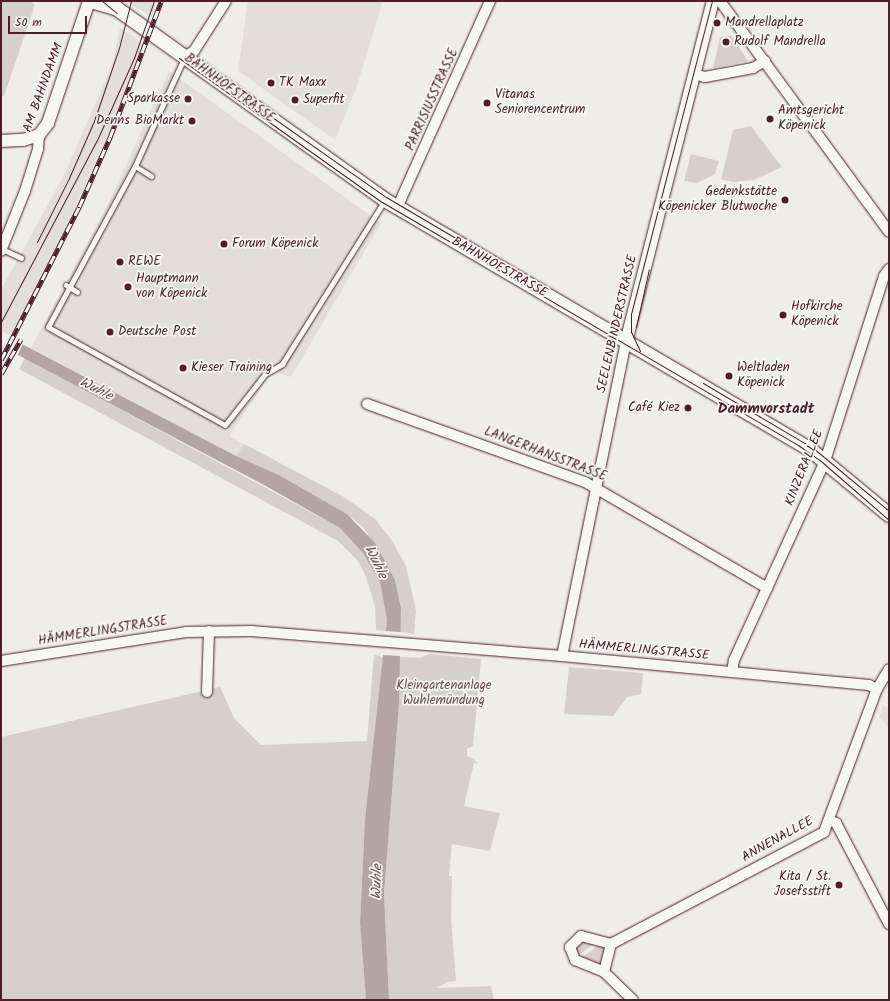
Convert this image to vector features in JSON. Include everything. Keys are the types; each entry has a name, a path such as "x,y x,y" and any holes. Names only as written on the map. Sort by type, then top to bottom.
{"main road":[{"path":"90,1 112,5"},
{"name":"BAHNHOFSTRASSE","path":"112,5 397,208 776,429 825,460 889,515"}],"street":[{"name":"AM BAHNDAMM","path":"2,250 26,190 38,149 39,135 48,123 90,1"},
{"path":"184,57 194,51 226,1"},
{"name":"PARRISIUSSTRASSE","path":"397,208 490,1"},
{"name":"SEELENBINDERSTRASSE","path":"562,656 598,487 626,342 713,1"},
{"path":"720,1 889,232"},
{"path":"695,74 705,77 757,67 765,61"},
{"path":"1,141 23,140 39,135"},
{"name":"KINZERALLEE","path":"732,672 734,660 825,460 884,276 889,269"},
{"name":"LANGERHANSSTRASSE","path":"367,404 598,487 767,588"},
{"path":"208,692 209,631"},
{"name":"HÄMMERLINGSTRASSE","path":"1,661 186,632 256,632 562,656 869,685 877,690"},
{"name":"ANNENALLEE","path":"611,944 824,832 877,690 889,669"},
{"path":"829,820 836,823 889,924"},
{"path":"604,972 611,944 581,936 570,947 575,960 604,972 633,1000"}],"lane":[{"path":"184,57 135,166 67,286 48,327 225,425 265,374 282,364 385,200"},
{"path":"135,166 151,176"},
{"path":"2,250 20,258"},
{"path":"67,286 76,291"}],"shaded area":[{"path":"125,1 157,1 152,17"},
{"path":"248,1 383,1 357,86 335,140 238,71"},
{"path":"120,28 143,44 107,136 67,225 11,338 1,333 1,290 65,173 112,65"},
{"name":"Forum Köpenick","path":"169,71 381,223 291,377 273,371 229,436 244,444 236,456 31,348 110,200"},
{"path":"883,705 889,709 889,727 879,717"}],"green space":[{"path":"1,1 31,1 35,5 4,96 1,96"},
{"path":"731,35 748,61 713,68 720,37"},
{"path":"751,126 782,167 754,180 733,182 721,179 733,130"},
{"path":"691,154 719,161 715,174 697,183 684,181"},
{"path":"25,358 340,528 363,553 380,582 387,620 386,631 376,630 375,606 365,574 357,560 338,541 19,369"},
{"path":"244,444 344,497 375,519 391,539 406,566 416,611 414,634 400,632 401,608 395,580 364,528 347,514 279,475 236,456"},
{"path":"374,654 384,658 365,819 360,923 366,1000 1,1000 1,737 220,687 234,718 261,745 367,741"},
{"name":"Kleingartenanlage Wuhlemündung","path":"430,654 481,659 473,746 467,749 467,756 474,759 478,764 474,763 464,806 500,813 490,851 452,844 449,876 452,876 451,916 456,981 447,982 437,988 491,986 494,1000 389,1000 384,893 399,704 398,657 420,658"},
{"path":"569,667 643,673 641,694 627,697 613,716 564,714"},
{"path":"583,941 593,945 577,956 575,946"},
{"path":"598,946 606,949 602,965 581,958"}],"water":[{"name":"Wuhle","path":"1,333 236,456 279,475 347,514 375,543 395,580 401,608 399,704 384,893 389,1000 366,1000 360,923 365,819 387,620 380,582 363,553 340,528 264,485 1,346"}],"pier":[{"path":"1,331 24,342 17,356 1,349"},
{"path":"384,631 402,632 401,656 383,655"}],"tram line":[{"path":"102,1 117,13"},
{"path":"37,242 69,178 94,121 119,48 131,1"},
{"path":"1,322 98,138 134,58 154,1"},
{"path":"640,351 631,332 631,314 712,1"},
{"path":"179,58 382,202 798,445 822,462 889,520"},
{"path":"188,58 386,197 498,263"},
{"path":"636,327 649,269"},
{"path":"703,383 813,448 889,511"}],"railway":[{"path":"1,360 79,207 110,137 161,1"},
{"path":"1,374 21,339"}],"place":[{"name":"Mandrellaplatz","path":"717,23"},
{"name":"Rudolf Mandrella","path":"726,42"},
{"name":"TK Maxx","path":"271,83"},
{"name":"Sparkasse","path":"188,99"},
{"name":"Superfit","path":"295,100"},
{"name":"Vitanas Seniorencentrum","path":"487,103"},
{"name":"Amtsgericht Köpenick","path":"770,119"},
{"name":"Denns BioMarkt","path":"192,121"},
{"name":"Gedenkstätte Köpenicker Blutwoche","path":"785,200"},
{"name":"Forum Köpenick","path":"224,244"},
{"name":"REWE","path":"120,262"},
{"name":"Hauptmann von Köpenick","path":"128,287"},
{"name":"Hofkirche Köpenick","path":"783,315"},
{"name":"Deutsche Post","path":"110,332"},
{"name":"Kieser Training","path":"183,368"},
{"name":"Weltladen Köpenick","path":"729,376"},
{"name":"Café Kiez","path":"688,408"},
{"name":"Kita / St. Josefsstift","path":"839,885"}],"district":[{"name":"Dammvorstadt","path":"766,410"}]}
